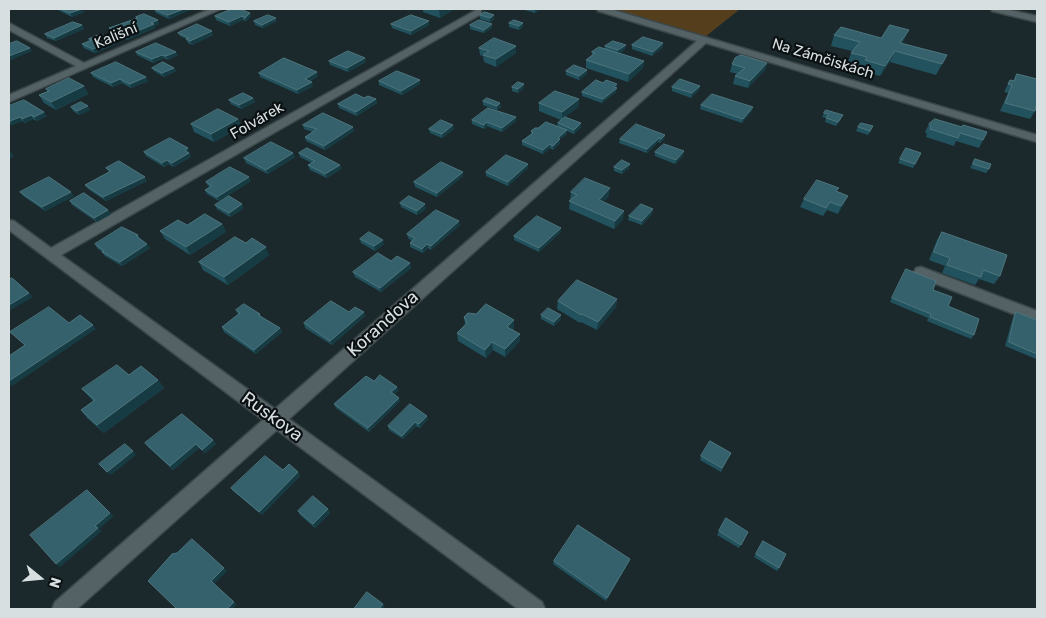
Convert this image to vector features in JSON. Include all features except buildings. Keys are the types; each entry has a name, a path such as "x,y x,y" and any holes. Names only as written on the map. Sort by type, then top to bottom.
{"street":[{"name":"Kališní","path":"9,99 217,9"},
{"name":"Na Zámčiskách","path":"600,9 1037,139"},
{"path":"995,9 1037,19"},
{"name":"Folvárek","path":"50,255 478,12"},
{"name":"Kališní","path":"9,26 83,66"},
{"name":"Korandova","path":"62,609 704,40"},
{"name":"Ruskova","path":"9,224 535,609"},
{"path":"921,272 1037,317"}],"shaded area":[{"path":"611,9 740,9 705,37"}]}
